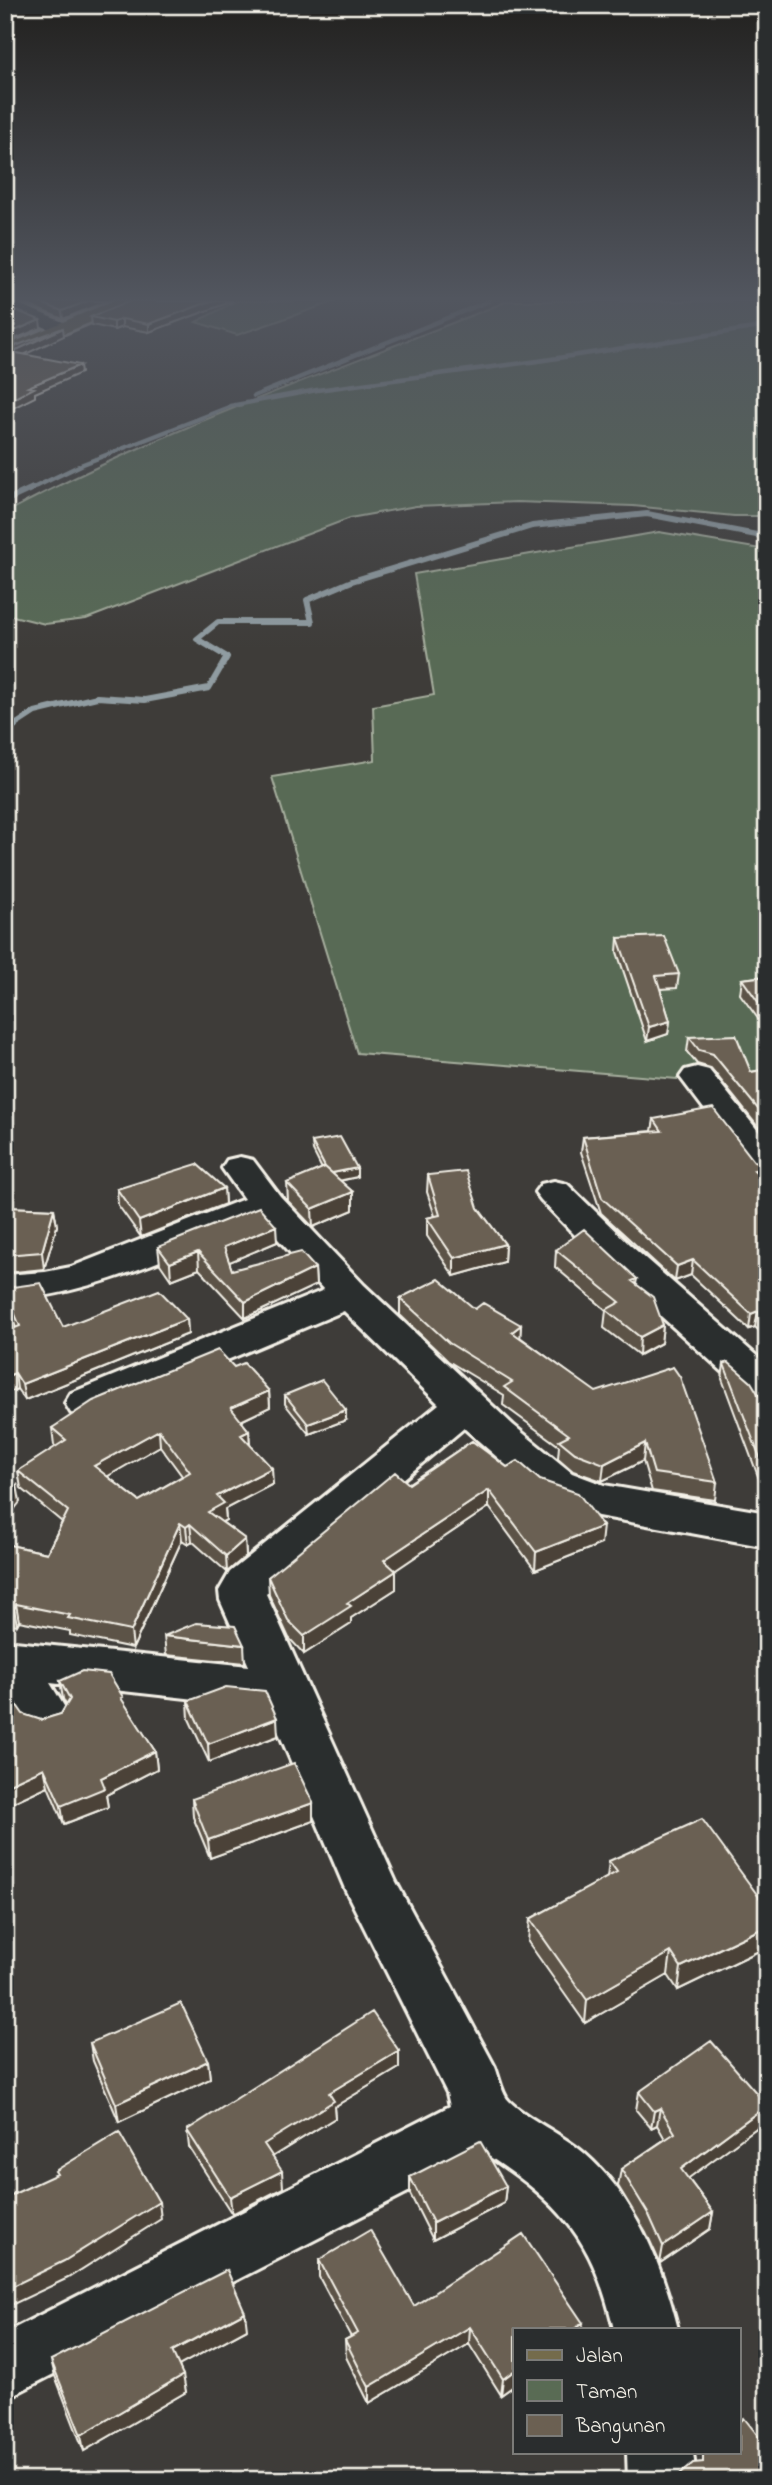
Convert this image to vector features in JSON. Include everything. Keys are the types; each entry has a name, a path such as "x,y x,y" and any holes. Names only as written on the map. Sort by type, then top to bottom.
{"street":[{"path":"697,1077 767,1167"},
{"path":"240,1168 267,1204 350,1294 541,1474 570,1491 610,1502 767,1530"},
{"path":"554,1192 616,1254 767,1388"},
{"path":"5,1288 45,1285 81,1276 267,1204"},
{"path":"86,1403 350,1294"},
{"path":"466,1404 243,1588 243,1600 330,1788 373,1891 474,2087 483,2118 562,2174 588,2199 621,2248 636,2289 646,2328"},
{"path":"7,1660 282,1689"},
{"path":"7,1660 44,1716"},
{"path":"5,2367 458,2134 483,2118"},
{"path":"660,2454 662,2480"}],"green space":[{"path":"212,417 767,417 767,516 734,516 633,506 516,502 416,506 350,518 86,619 45,624 5,614 5,513"},
{"path":"659,532 767,550 767,1077 714,1082 357,1053 272,777 375,760 373,706 434,695 414,574"}],"building":[{"path":"664,936 679,974 656,976 670,1021 649,1027 618,938"},
{"path":"767,976 767,1005 761,1006 742,979"},
{"path":"736,1035 751,1072 767,1069 767,1120 713,1054 699,1050 689,1037"},
{"path":"713,1108 754,1161 767,1164 767,1167 754,1170 767,1183 767,1320 758,1311 751,1314 693,1260 677,1266 602,1198 583,1137 662,1131 654,1119"},
{"path":"340,1137 357,1168 332,1173 325,1167 312,1142"},
{"path":"197,1164 224,1188 139,1221 117,1189"},
{"path":"325,1167 353,1192 312,1209 287,1183"},
{"path":"466,1171 478,1208 505,1244 454,1258 427,1218 440,1215 428,1175"},
{"path":"5,1207 54,1209 42,1252 5,1255"},
{"path":"259,1207 276,1226 224,1247 232,1270 301,1252 315,1268 245,1302 198,1252 170,1263 158,1247"},
{"path":"584,1229 637,1279 632,1281 653,1297 663,1325 640,1337 606,1310 620,1302 556,1250"},
{"path":"439,1279 475,1309 483,1303 521,1325 512,1332 596,1392 673,1367 680,1377 717,1482 654,1473 645,1443 604,1464 575,1453 559,1440 569,1435 504,1387 512,1382 449,1343 400,1298"},
{"path":"41,1283 63,1327 159,1290 187,1319 22,1384 15,1373 5,1377 5,1332 20,1326 5,1288"},
{"path":"218,1350 234,1367 244,1363 269,1391 231,1408 249,1431 241,1435 272,1468 217,1496 224,1503 208,1512 245,1539 226,1556 190,1524 186,1527 180,1523 131,1631 16,1604 14,1609 5,1607 5,1544 47,1553 68,1511 18,1471 66,1440 52,1428 93,1401","holes":["159,1430 190,1472 139,1501 94,1466"]},
{"path":"728,1362 751,1382 767,1408 767,1476 724,1364"},
{"path":"322,1380 346,1410 308,1424 285,1395"},
{"path":"472,1441 507,1467 518,1461 540,1480 578,1493 603,1526 536,1552 489,1490 384,1560 396,1571 347,1603 351,1606 304,1636 288,1620 268,1577 395,1472 409,1484"},
{"path":"5,1481 17,1485 5,1500"},
{"path":"196,1623 235,1626 244,1645 164,1636"},
{"path":"82,1671 109,1674 155,1751 101,1778 105,1788 61,1806 44,1768 5,1786 5,1709 16,1704 23,1714 41,1720 61,1714 70,1699 60,1681"},
{"path":"226,1687 265,1691 277,1718 208,1744 188,1701"},
{"path":"294,1763 313,1803 208,1840 192,1799"},
{"path":"702,1819 767,1908 767,1926 681,1967 671,1952 587,2000 530,1919 617,1872 609,1861"},
{"path":"181,2003 208,2061 116,2104 90,2043"},
{"path":"372,2012 399,2051 329,2093 334,2101 264,2144 282,2171 230,2197 187,2130"},
{"path":"711,2041 767,2105 681,2169 713,2212 663,2246 649,2215 621,2169 675,2133 660,2108 654,2111 639,2092"},
{"path":"119,2132 159,2202 64,2261 5,2290 5,2198 57,2174 55,2171"},
{"path":"480,2141 506,2186 433,2223 410,2177"},
{"path":"370,2230 414,2306 523,2234 583,2323 576,2328 513,2328 513,2372 503,2379 470,2327 369,2387 345,2340 358,2333 319,2260"},
{"path":"227,2270 245,2312 172,2351 183,2375 81,2435 51,2360"},
{"path":"744,2418 767,2447 767,2480 673,2480 693,2463 703,2462 703,2454 740,2454 740,2422"}],"waterway":[{"path":"29,490 83,464 203,417"},
{"path":"5,501 33,488"},
{"path":"12,727 35,712 97,697 145,700 209,688 227,657 197,639 218,622 312,622 307,600 352,581 532,526 647,514 767,537"},
{"path":"5,731 14,725"}]}
